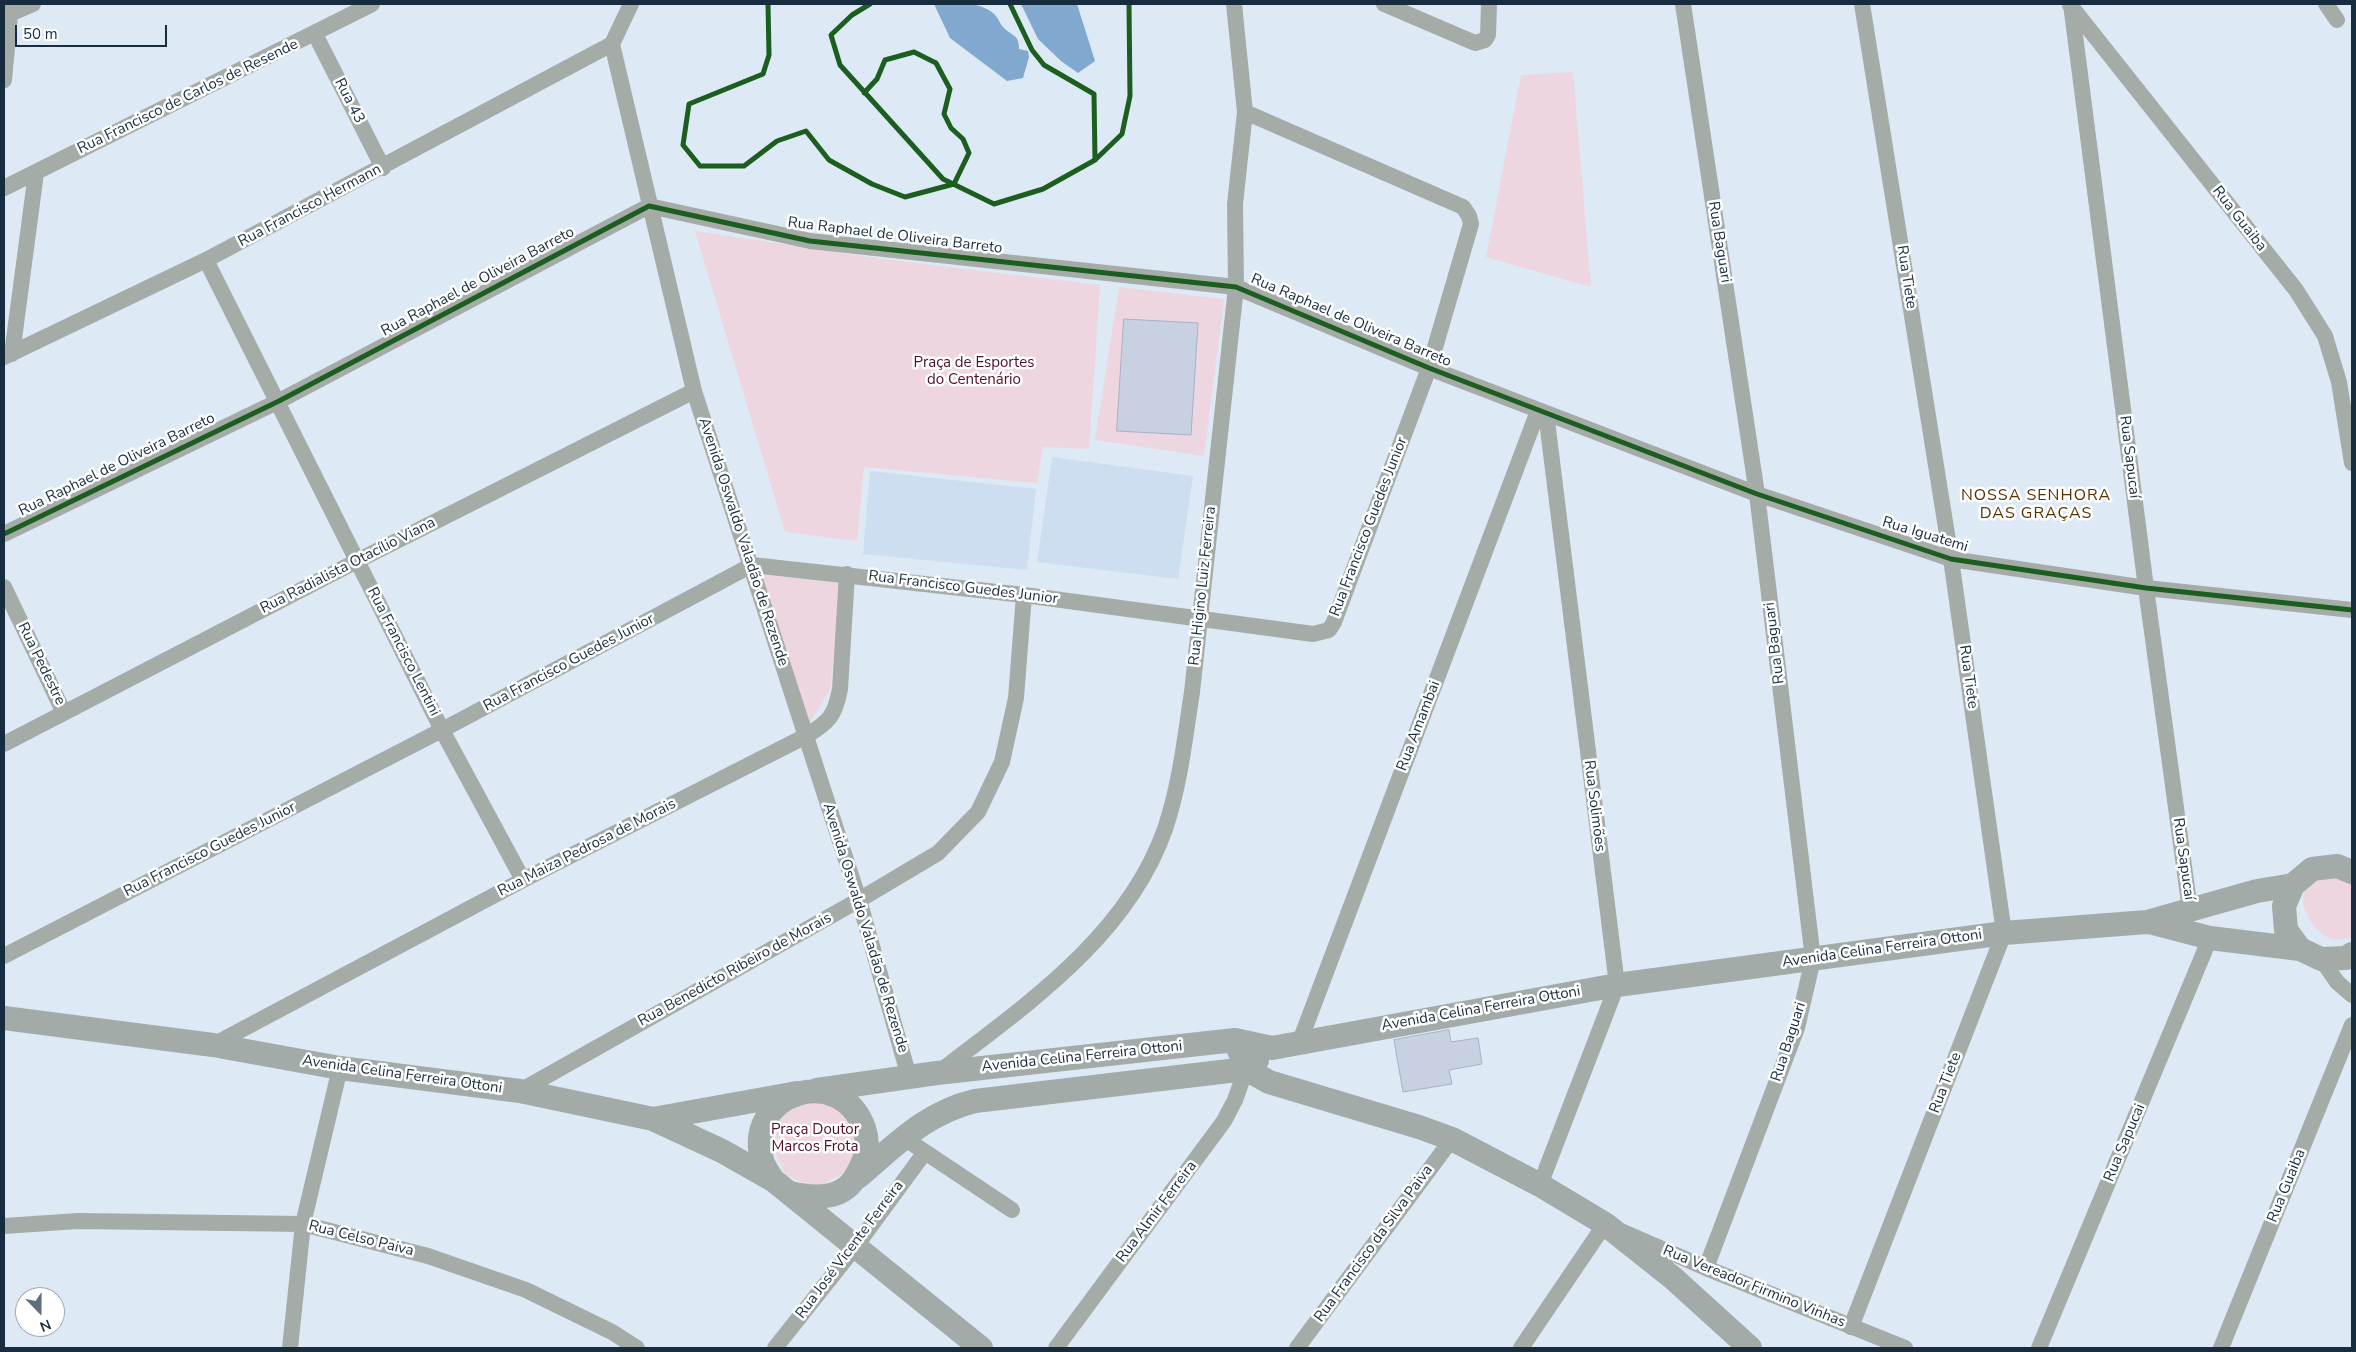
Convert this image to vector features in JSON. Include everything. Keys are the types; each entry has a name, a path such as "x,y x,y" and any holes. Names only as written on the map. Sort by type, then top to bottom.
{"main road":[{"name":"Avenida Celina Ferreira Ottoni","path":"2300,949 2286,930 2284,914 2284,906 2293,885 2312,869 2347,864"},
{"name":"Avenida Celina Ferreira Ottoni","path":"4,1018 213,1045 340,1068 520,1091 653,1119 807,1092 938,1073 1235,1040 1272,1048 1300,1041 1617,984 2004,933 2147,922 2257,892 2293,885"},
{"name":"Avenida Celina Ferreira Ottoni","path":"2147,922 2210,938 2300,949 2321,960"},
{"path":"2321,960 2346,958 2352,954"},
{"path":"1235,1040 1246,1069 1269,1082 1420,1127 1452,1139 1540,1185 1605,1224 1673,1278 1750,1348"},
{"path":"851,1183 865,1163 867,1138 859,1115 841,1098 807,1092 778,1103 765,1120 759,1141 762,1162 781,1187 811,1198 833,1195 851,1183 932,1116 953,1106 975,1100 1246,1069 1272,1048"},
{"path":"653,1119 722,1151 781,1187 981,1348"}],"street":[{"path":"4,80 11,9 33,4"},
{"name":"Rua Francisco de Carlos de Resende","path":"4,188 372,4"},
{"path":"612,44 632,4"},
{"name":"Rua Higino Luiz Ferreira","path":"938,1073 1036,996 1103,934 1142,878 1165,829 1182,759 1192,692 1236,287 1235,204 1245,112 1234,4"},
{"path":"1384,4 1475,43 1485,40 1488,35 1490,4"},
{"name":"Rua Baguari","path":"1683,4 1757,494 1814,958 1797,1028 1706,1268"},
{"name":"Rua Tiete","path":"1851,1327 2004,933 1951,559 1862,4"},
{"name":"Rua Guaiba","path":"2070,4 2296,290 2324,336 2339,382 2352,462"},
{"name":"Rua Sapucaí","path":"2070,4 2190,910"},
{"path":"2326,4 2337,20"},
{"name":"Rua 43","path":"315,34 384,168"},
{"name":"Rua Francisco Hermann","path":"8,355 206,260 384,168 612,44"},
{"name":"Avenida Oswaldo Valadão de Rezende","path":"612,44 694,391 860,900 909,1077"},
{"name":"Rua Francisco Guedes Junior","path":"4,956 442,730 752,565 1024,595 1313,634 1329,630 1334,622 1429,368 1471,224 1469,216 1463,207 1245,112"},
{"path":"8,355 36,173"},
{"name":"Rua Raphael de Oliveira Barreto","path":"4,534 278,401 649,206 810,241 1236,287 1429,368 1542,412"},
{"name":"Rua Francisco Lentini","path":"206,260 442,730 523,880"},
{"name":"Rua Radialista Otacílio Viana","path":"4,744 357,561 694,391"},
{"name":"Rua Iguatemi","path":"1542,412 1757,494 1951,559 2146,588 2352,610"},
{"name":"Rua Solimões","path":"1540,1185 1617,984 1542,412"},
{"name":"Rua Amambai","path":"1300,1041 1542,412"},
{"name":"Rua Maiza Pedrosa de Morais","path":"213,1045 523,880 806,736 827,723 837,708 840,689 847,574"},
{"name":"Rua Pedestre","path":"4,587 64,713"},
{"name":"Rua Benedicto Ribeiro de Morais","path":"520,1091 860,900 938,853 978,812 1002,762 1016,698 1024,595"},
{"name":"Rua Sapucai","path":"2039,1348 2210,938"},
{"path":"2321,960 2337,982 2352,995"},
{"name":"Rua Guaiba","path":"2221,1348 2352,1025"},
{"path":"290,1348 303,1224 340,1068"},
{"name":"Rua Almir Ferreira","path":"1056,1348 1224,1121 1235,1100 1246,1069"},
{"path":"904,1138 1012,1210"},
{"name":"Rua Francisco da Silva Paiva","path":"1297,1348 1452,1139"},
{"name":"Rua José Vicente Ferreira","path":"774,1348 856,1246 925,1152"},
{"name":"Rua Celso Paiva","path":"4,1226 78,1221 303,1224 428,1256 526,1290 612,1332 637,1348"},
{"path":"1521,1348 1605,1224"},
{"name":"Rua Vereador Firmino Vinhas","path":"1605,1224 1706,1268 1905,1348"}],"shaded area":[{"path":"1052,457 1193,476 1178,579 1037,562"},
{"path":"870,471 1036,489 1027,570 863,554"}],"green space":[{"path":"1573,72 1591,287 1486,257 1521,75"},
{"name":"Praça de Esportes do Centenário","path":"695,231 882,259 1100,285 1089,449 1043,447 1037,483 864,467 857,541 785,532"},
{"path":"1119,287 1224,299 1204,456 1095,440"},
{"path":"758,574 842,583 830,689 806,729"},
{"path":"2352,865 2352,937 2332,939 2318,931 2309,919 2304,906 2304,893 2318,873"},
{"name":"Praça Doutor Marcos Frota","path":"812,1095 853,1118 857,1154 845,1173 822,1184 809,1186 785,1174 770,1140 774,1122"}],"water":[{"path":"934,4 973,4 993,13 1003,27 1017,39 1019,49 1028,51 1029,57 1023,78 1007,81 950,38"},
{"path":"1021,4 1077,4 1095,61 1078,73 1061,61 1038,39"}],"building":[{"path":"1124,319 1198,323 1191,435 1117,431"},
{"path":"1449,1030 1451,1042 1478,1038 1482,1064 1449,1070 1452,1084 1403,1092 1394,1040"}],"cycle path":[{"path":"768,4 769,55 763,74 689,104 683,145 700,166 744,166 777,141 806,131 829,160 872,184 905,197 954,184 969,153 963,139 951,128 944,114 950,89 936,63 914,52 885,60 877,79 864,93"},
{"path":"870,4 852,15 831,35 840,65 943,179 994,204 1043,189 1095,160 1122,134 1130,96 1129,4"},
{"path":"1010,4 1032,50 1044,65 1094,94 1095,160"},
{"path":"4,534 279,401 649,206 810,241 1236,287 1429,368 1757,494 1951,559 2146,588 2352,610"}],"district":[{"name":"NOSSA SENHORA DAS GRAÇAS","path":"2036,505"}]}
